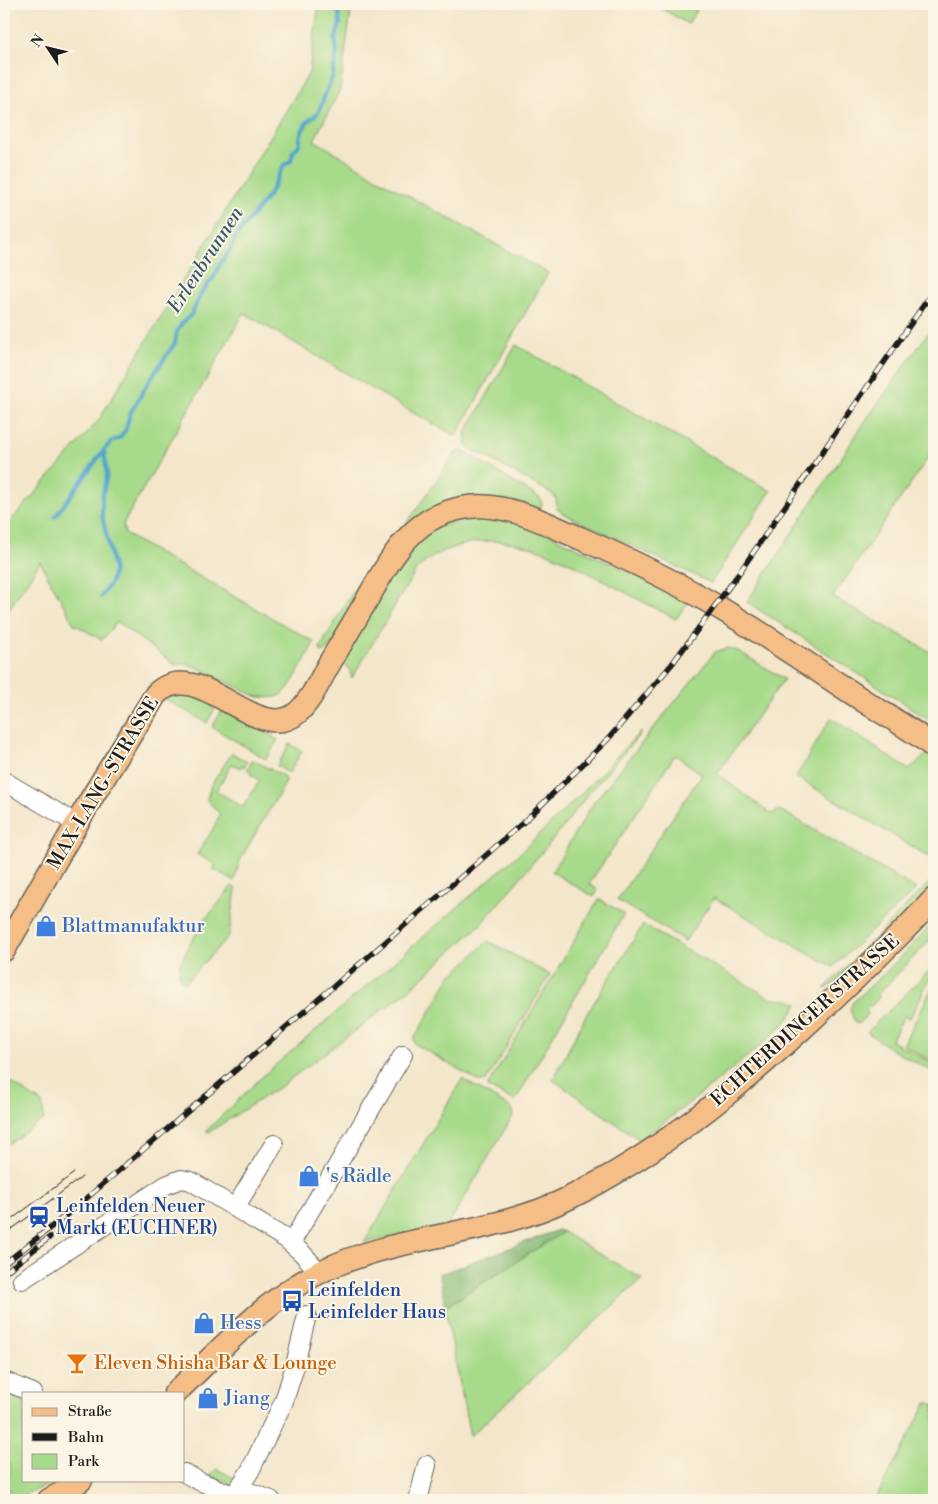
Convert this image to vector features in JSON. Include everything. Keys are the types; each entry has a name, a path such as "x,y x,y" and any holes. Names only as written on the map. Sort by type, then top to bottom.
{"main road":[{"name":"MAX-LANG-STRASSE","path":"4,950 153,697 162,687 171,683 181,682 192,684 255,715 275,720 296,714 313,692 382,575 408,539 425,523 450,511 465,507 491,507 516,512 588,542 710,602 934,746"},
{"name":"ECHTERDINGER STRASSE","path":"176,1392 265,1308 319,1272 335,1264 371,1252 484,1228 525,1216 568,1198 627,1166 674,1136 747,1078 859,974 934,899"},
{"path":"49,1500 69,1490 78,1482"}],"street":[{"path":"4,781 77,824"},
{"path":"291,1243 403,1055"},
{"path":"235,1208 274,1144"},
{"path":"22,1280 130,1208 176,1180 181,1179 191,1181 291,1243 319,1272"},
{"path":"232,1497 250,1470 284,1401 307,1315"},
{"path":"4,1381 31,1392"},
{"path":"420,1499 427,1465"},
{"path":"185,1474 232,1497 247,1491 271,1500"}],"green space":[{"path":"319,4 352,4 340,90 314,140 387,184 548,273 456,436 244,313 123,524 125,534 314,642 290,686 281,695 270,698 258,697 191,665 173,663 117,622 102,640 74,624 40,562 4,617 4,532 9,523 98,421 309,73"},
{"path":"654,4 700,4 688,24"},
{"path":"934,325 934,449 833,597 934,654 934,721 747,602 866,420"},
{"path":"516,345 771,491 711,583 564,514 557,509 556,499 551,493 468,447 465,434"},
{"path":"462,451 540,498 542,504 539,510 442,507 324,653 321,651 320,648 352,593 417,509 455,453"},
{"path":"478,515 532,526 689,601 676,619 569,562 535,548 499,541 462,545 437,554 416,570 352,678 349,668 341,663 394,566 432,528"},
{"path":"728,648 738,651 784,679 717,774 771,814 780,810 916,889 833,967 714,898 685,941 617,900 702,774 675,755 589,884 598,890 594,897 552,872 594,802 715,652"},
{"path":"873,694 934,727 934,737"},
{"path":"192,695 217,705 207,723 165,699 171,696"},
{"path":"223,708 278,740 266,759 212,727"},
{"path":"831,718 909,770 927,754 934,760 934,860 796,777"},
{"path":"640,732 481,924 409,990 281,1086 209,1132 206,1131 265,1074 519,854 579,796"},
{"path":"290,744 302,751 289,773 277,766"},
{"path":"232,753 247,762 244,767 241,765 240,768 232,764 216,791 243,807 260,780 250,774 251,771 247,769 253,760 283,776 286,782 241,858 234,881 213,869 216,865 197,854 220,814 207,800 211,785"},
{"path":"934,878 934,883 929,891 837,982 824,989"},
{"path":"232,886 236,889 229,936 185,983 179,976 180,963 203,921"},
{"path":"599,899 624,914 515,1101 487,1087"},
{"path":"934,922 934,936 877,995 879,998 866,1011 868,1014 859,1023 855,1023 850,1009 853,1002 884,974"},
{"path":"643,925 772,999 789,1000 798,1004 783,1025 770,1037 710,1087 640,1140 553,1080 585,1017"},
{"path":"488,941 550,975 486,1081 480,1082 415,1044 414,1039 450,977"},
{"path":"934,966 934,971 910,1018 904,1016 891,1041 934,1064 934,1072 894,1051 867,1032"},
{"path":"934,984 934,1062 903,1045"},
{"path":"4,1078 42,1103 44,1119 9,1144 4,1141"},
{"path":"462,1079 511,1108 513,1116 448,1225 364,1243"},
{"path":"558,1230 563,1232 445,1307 440,1274"},
{"path":"563,1232 642,1279 470,1436 445,1307"},
{"path":"4,1392 22,1400 22,1482 54,1482 11,1500 10,1489 4,1489 11,1468 4,1454"},
{"path":"927,1402 934,1405 934,1500 875,1500"},
{"path":"216,1469 238,1480 233,1485 224,1480 209,1477"}],"waterway":[{"name":"Erlenbrunnen","path":"55,517 104,450 112,441 120,438 126,429 130,414 149,381 175,343 177,331 182,323 191,315 202,292 214,277 230,250 234,239 269,195 284,165 291,161 293,152 299,145 301,133 307,122 318,113 333,75 337,50 335,40 340,24 339,4"},
{"path":"101,597 111,582 114,570 102,515 102,497 107,475 104,450"}],"tram line":[{"path":"4,1225 74,1173"},
{"path":"4,1235 82,1177"}],"railway":[{"path":"4,1264 74,1209 475,865 528,818 609,738 672,664 737,576 934,290"},
{"path":"4,1273 50,1237"}],"place":[{"name":"Blattmanufaktur","path":"46,926"},
{"name":"'s Rädle","path":"309,1176"},
{"name":"Leinfelden Neuer Markt (EUCHNER)","path":"39,1217"},
{"name":"Leinfelden Leinfelder Haus","path":"292,1301"},
{"name":"Hess","path":"204,1323"},
{"name":"Eleven Shisha Bar & Lounge","path":"77,1363"},
{"name":"Jiang","path":"208,1398"}]}
